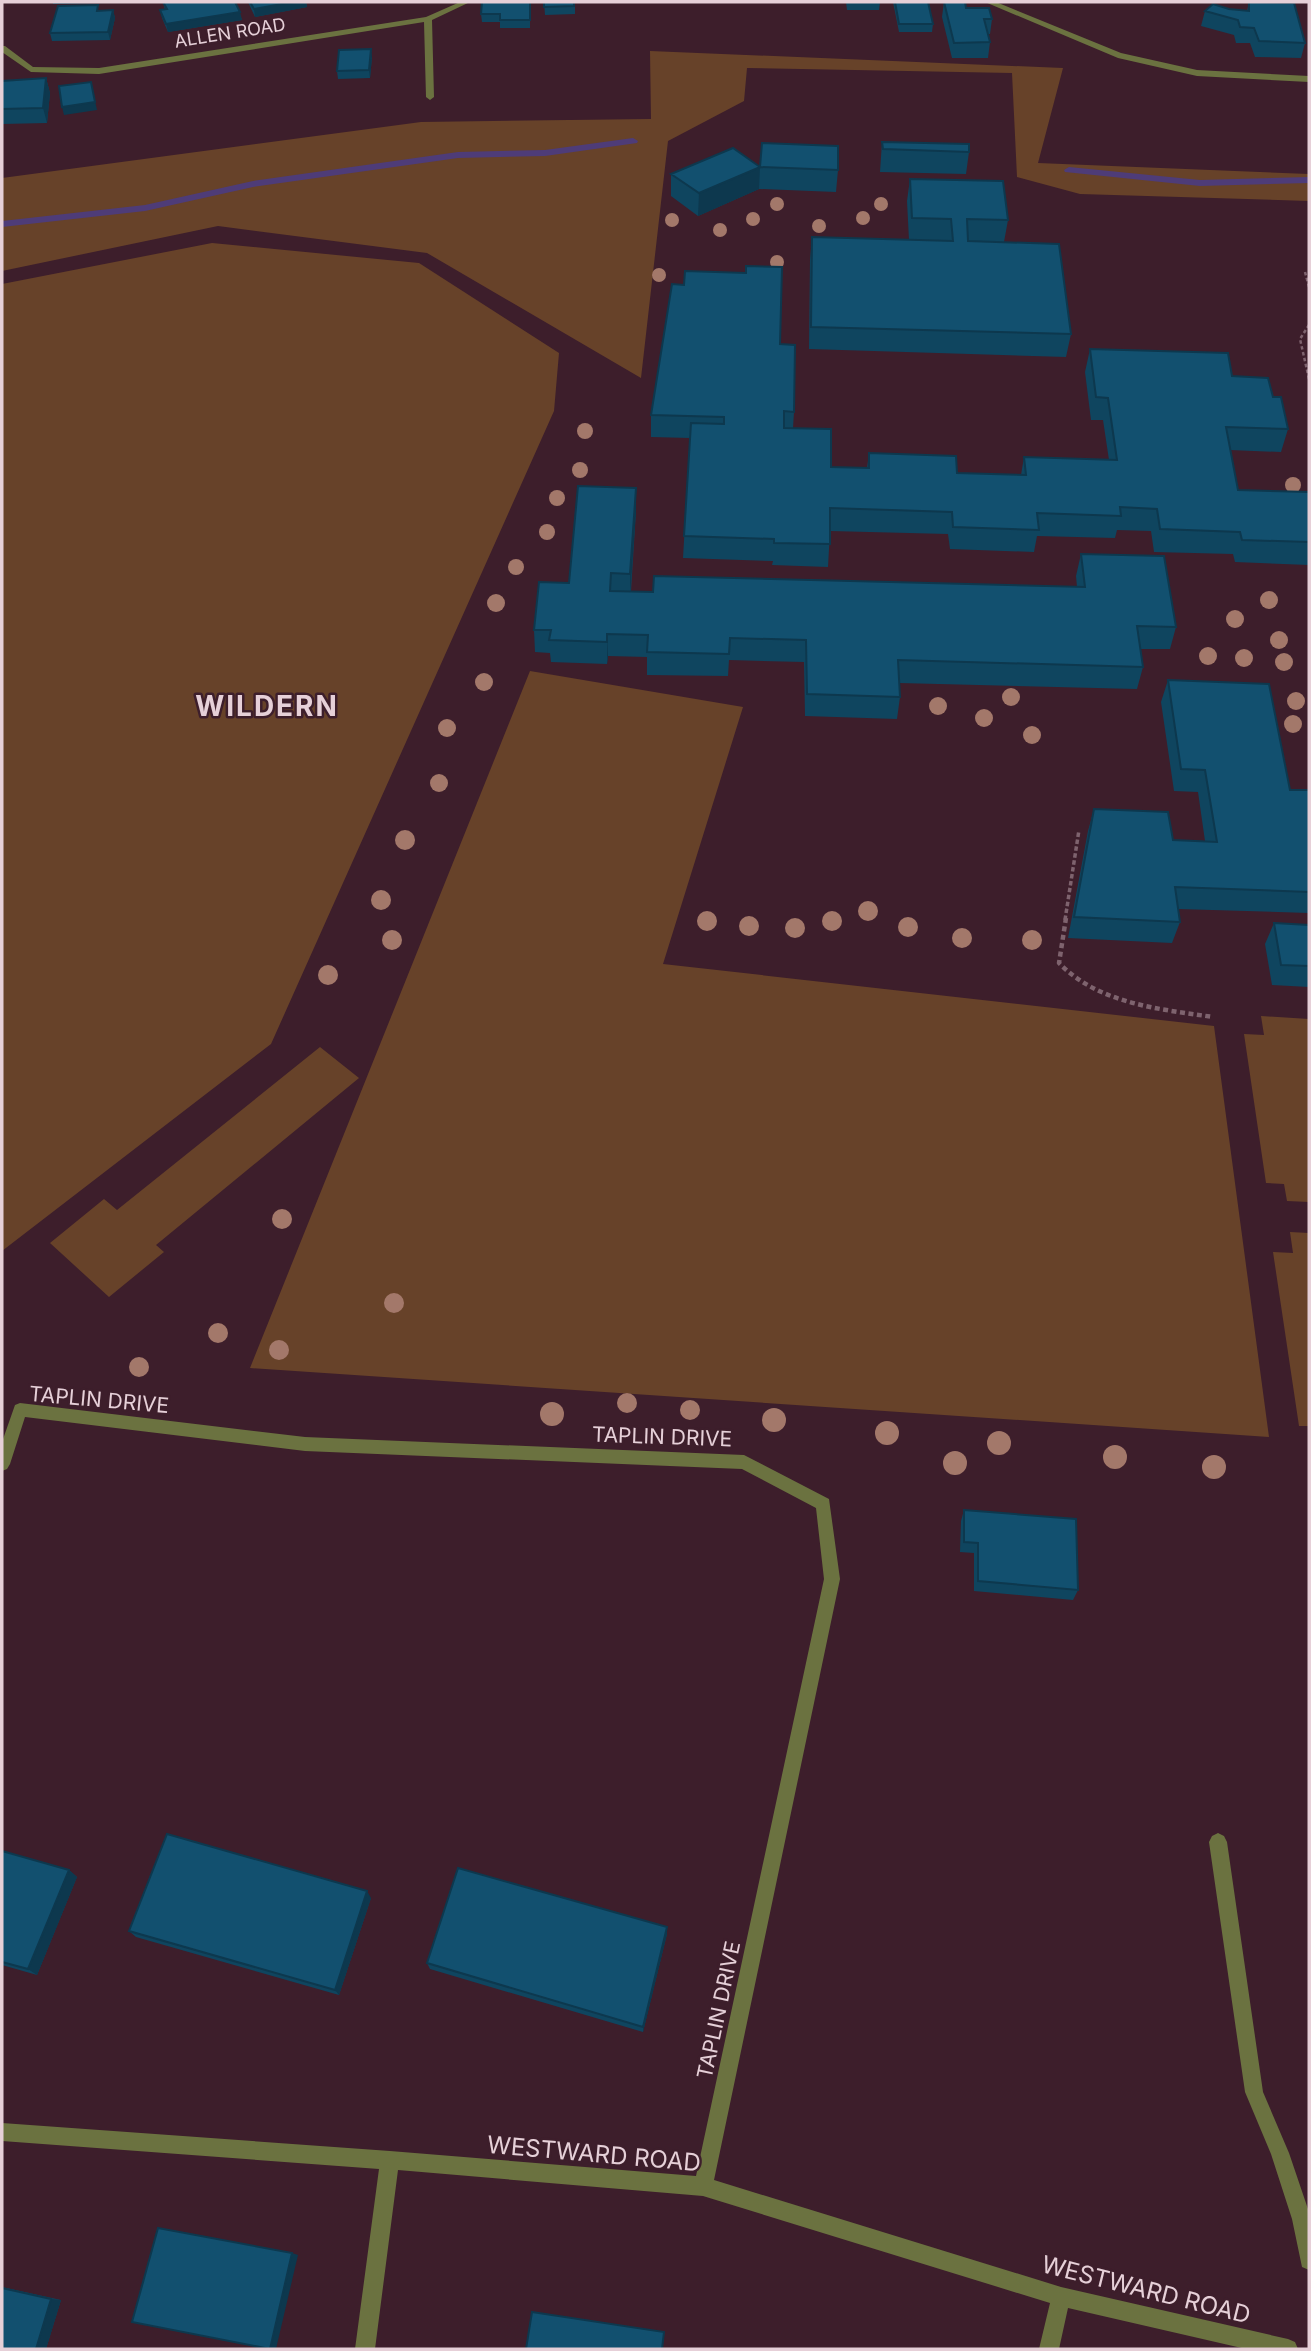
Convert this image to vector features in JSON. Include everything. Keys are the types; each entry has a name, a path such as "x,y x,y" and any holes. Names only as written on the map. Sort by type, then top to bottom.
{"street":[{"name":"ALLEN ROAD","path":"2,48 31,69 99,71 428,19 466,2"},
{"path":"989,2 1118,55 1197,73 1309,79"},
{"path":"428,19 430,97"},
{"name":"TAPLIN DRIVE","path":"2,1464 20,1410 305,1444 744,1462 822,1504 832,1578 703,2186"},
{"path":"1218,1842 1254,2092 1302,2219 1309,2260"},
{"name":"WESTWARD ROAD","path":"2,2132 703,2186 1060,2297 1288,2349"},
{"path":"365,2349 390,2160"},
{"path":"1049,2349 1060,2297"}],"path":[{"path":"1306,272 1309,287"},
{"path":"1309,325 1300,339 1309,379"},
{"path":"1079,830 1059,963 1076,982 1105,994 1168,1010 1213,1017"}],"shaded area":[{"path":"650,51 1063,68 1038,163 1309,174 1309,201 1080,194 1017,177 1012,73 747,68 744,101 668,141 641,378 427,253 218,226 2,271 2,178 421,122 651,119"},
{"path":"212,243 419,263 559,353 554,411 271,1044 2,1251 2,284"},
{"path":"530,671 743,707 663,964 1214,1026 1269,1437 250,1368"},
{"path":"1261,1016 1309,1019 1309,1202 1287,1201 1284,1184 1266,1183 1244,1034 1264,1035"},
{"path":"320,1047 359,1078 156,1245 164,1252 109,1297 50,1243 104,1199 117,1210"},
{"path":"1290,1232 1309,1233 1309,1426 1299,1426 1273,1252 1293,1253"}],"building":[{"path":"163,2 235,2 240,12 166,24 160,10 167,9"},
{"path":"250,2 293,2 254,9"},
{"path":"482,2 530,2 530,20 500,20 500,14 481,14"},
{"path":"544,2 574,2 574,6 544,7"},
{"path":"895,2 928,2 933,24 899,24"},
{"path":"944,2 965,2 966,8 989,8 992,19 984,19 990,42 954,43"},
{"path":"1249,2 1294,3 1305,43 1259,41 1254,28 1240,27 1238,20 1205,11 1213,4 1249,11"},
{"path":"98,5 97,11 113,10 108,32 50,33 58,6"},
{"path":"371,49 369,70 337,71 339,50"},
{"path":"46,78 43,108 2,109 2,81"},
{"path":"91,82 95,102 62,107 59,86"},
{"path":"882,142 969,144 969,152 883,149"},
{"path":"762,143 838,146 838,170 760,167"},
{"path":"733,148 760,167 699,193 671,174"},
{"path":"910,179 1003,181 1008,220 967,219 968,241 1059,244 1071,334 811,327 812,237 953,241 951,219 912,218"},
{"path":"746,266 782,267 780,344 795,345 794,412 784,411 784,428 831,429 831,467 869,468 869,453 956,456 957,473 1026,475 1024,457 1117,460 1108,398 1096,397 1090,349 1228,353 1232,376 1268,378 1273,397 1281,397 1288,429 1226,427 1238,490 1309,492 1309,542 1242,540 1240,532 1160,529 1157,509 1120,507 1121,516 1037,513 1039,530 953,527 952,512 830,508 830,544 684,536 691,423 724,424 724,417 651,415 672,284 684,285 685,271 746,273"},
{"path":"578,486 636,488 630,574 611,573 610,591 653,592 654,576 1085,587 1081,554 1164,556 1176,627 1137,626 1143,667 898,660 900,697 807,694 806,640 730,638 729,654 647,652 648,635 607,634 607,642 549,640 551,630 534,630 539,582 569,583"},
{"path":"1168,680 1269,684 1290,790 1309,790 1309,892 1175,887 1180,922 1074,917 1094,809 1168,812 1173,840 1217,842 1205,770 1181,769"},
{"path":"1274,923 1309,925 1309,966 1281,965"},
{"path":"964,1510 1076,1519 1078,1590 978,1581 978,1543 964,1542"},
{"path":"167,1834 367,1891 335,1990 129,1931"},
{"path":"2,1851 69,1870 28,1969 2,1962"},
{"path":"458,1868 667,1927 643,2027 427,1963"},
{"path":"158,2228 292,2253 270,2349 132,2322"},
{"path":"2,2288 51,2299 36,2349 2,2349"},
{"path":"532,2312 664,2332 662,2349 526,2349"}],"waterway":[{"path":"2,224 145,208 253,184 458,155 545,153 633,141"},
{"path":"1069,170 1200,183 1309,180"}],"district":[{"name":"WILDERN","path":"267,706"}]}
